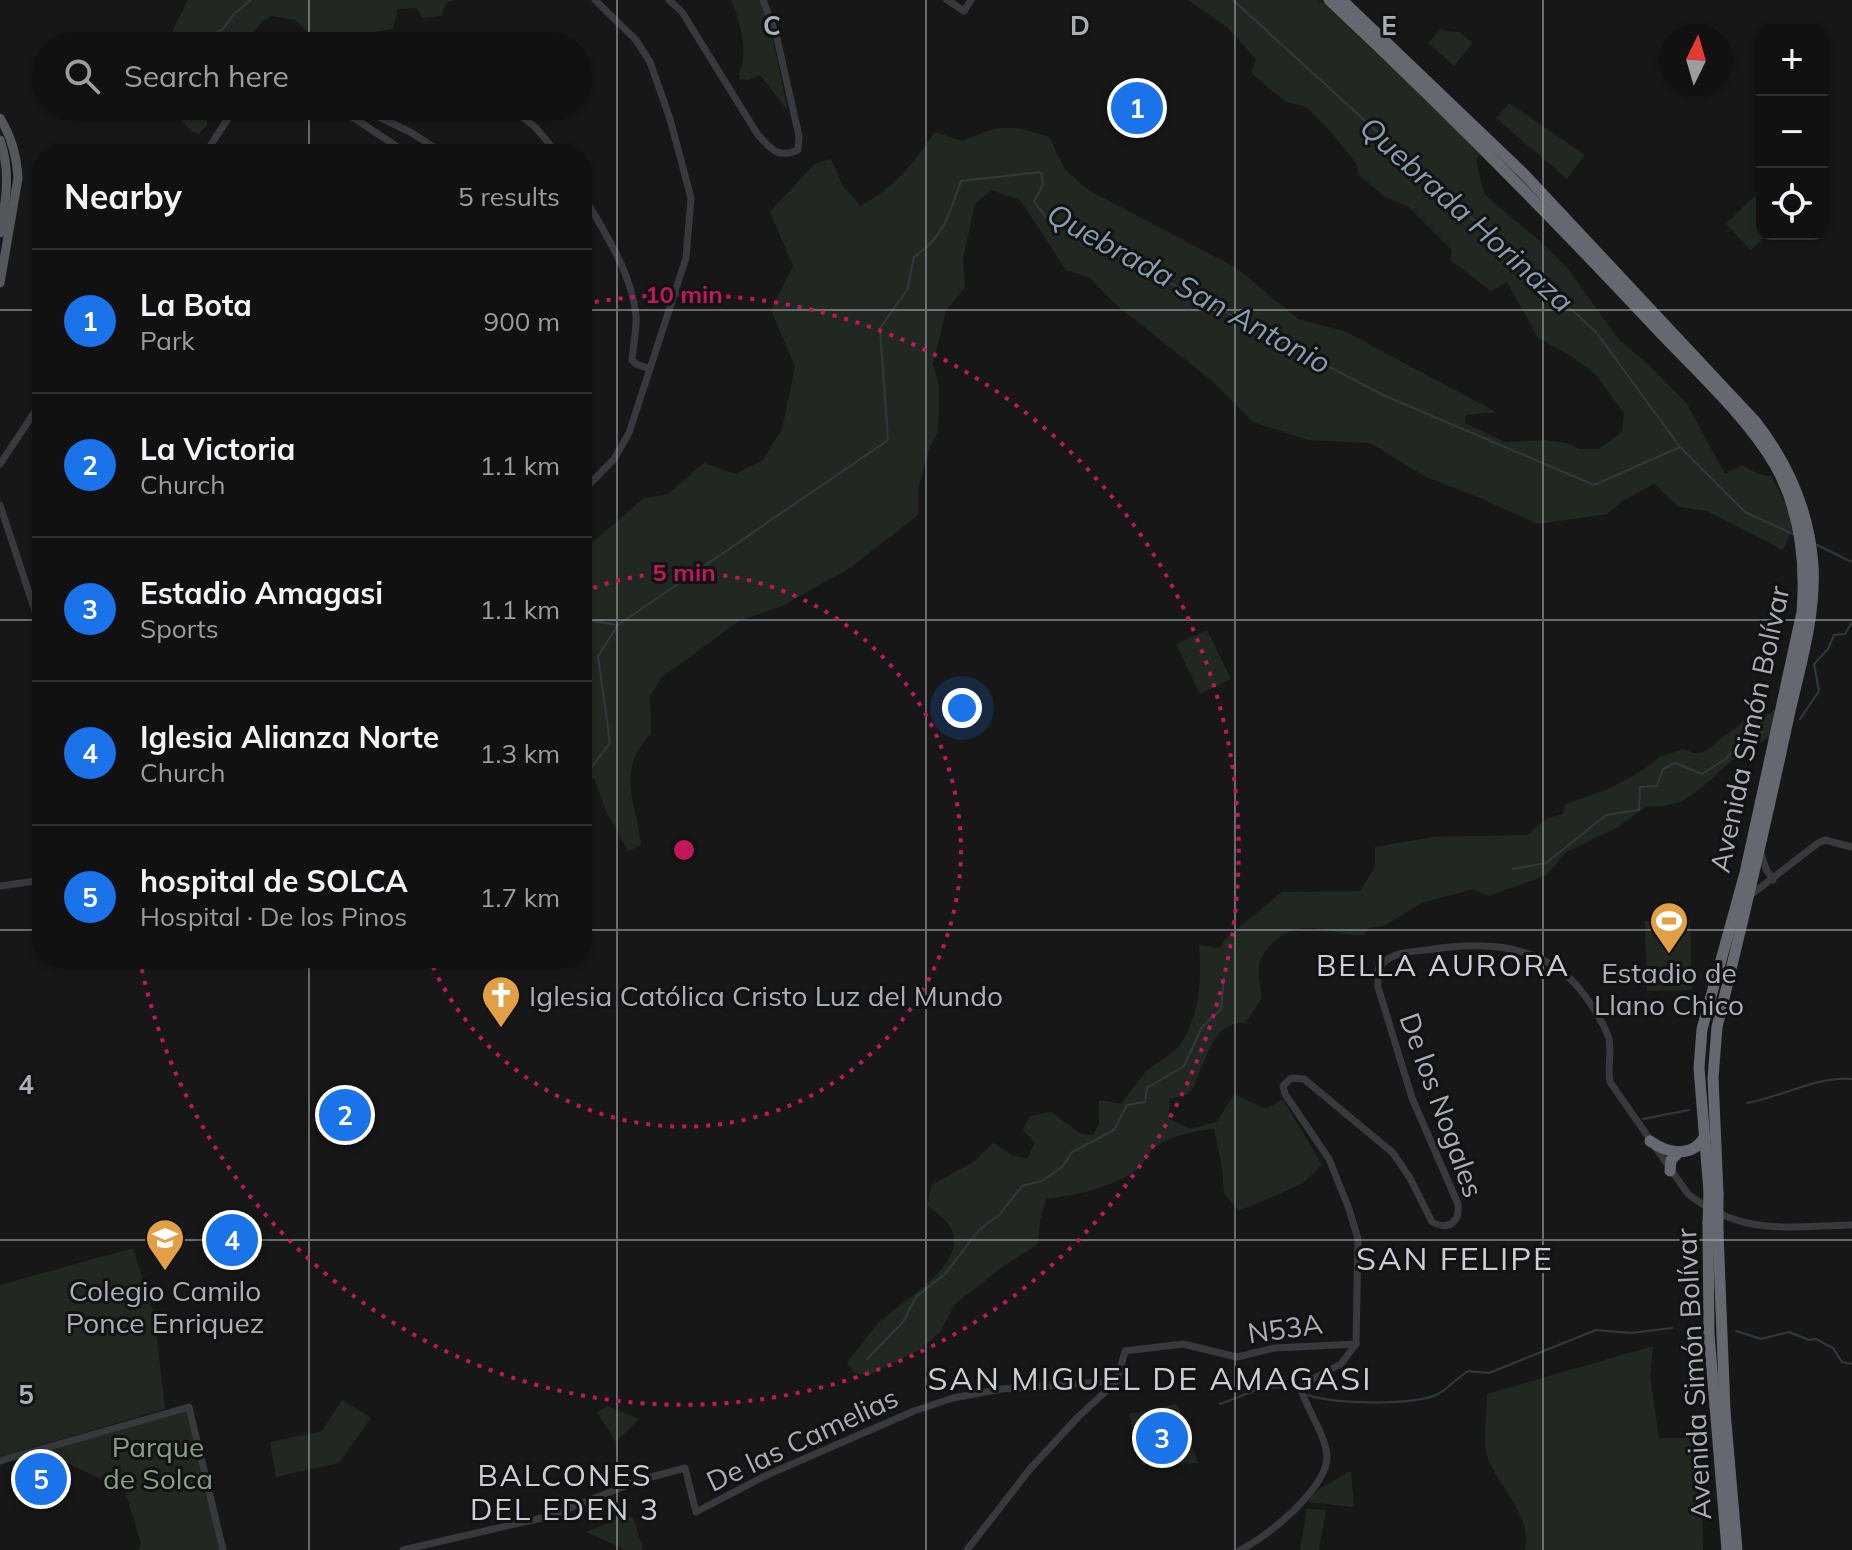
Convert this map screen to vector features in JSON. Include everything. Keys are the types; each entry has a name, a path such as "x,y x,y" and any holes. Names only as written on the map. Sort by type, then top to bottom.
{"highway":[{"name":"Avenida Simón Bolívar","path":"1329,0 1543,207 1748,428 1780,475 1805,541 1804,584 1794,649 1745,873 1702,1029 1699,1068 1708,1169 1718,1232 1724,1395 1737,1550"},
{"name":"Avenida Simón Bolívar","path":"1342,0 1524,174 1755,421 1774,446 1792,479 1813,581 1810,615 1713,1053 1713,1193 1708,1223 1709,1334 1727,1550"},
{"path":"1670,1171 1671,1160 1683,1151 1699,1146 1705,1136"},
{"path":"1650,1141 1664,1149 1683,1151 1701,1158 1708,1169"}],"main road":[{"path":"0,118 10,139 18,178 0,283"},
{"path":"0,140 7,174 0,233"}],"street":[{"path":"592,482 614,459 629,433 686,258 691,198 670,119 650,62 636,40 595,0"},
{"path":"669,0 682,12 758,135 773,152 786,155 798,150 799,136 776,34 763,0"},
{"path":"947,0 961,10"},
{"path":"961,10 964,0"},
{"path":"961,10 971,0"},
{"path":"211,144 227,120"},
{"path":"357,120 393,144"},
{"path":"385,120 429,144"},
{"path":"526,120 550,144"},
{"path":"592,210 605,232 630,291 636,315 632,360 650,369"},
{"path":"0,464 32,416"},
{"path":"0,505 32,602"},
{"path":"1748,897 1773,880 1804,851 1825,840 1852,847"},
{"path":"1760,849 1773,880"},
{"path":"0,886 32,881"},
{"name":"De los Nogales","path":"1356,1344 1356,1232 1329,1159 1285,1094 1283,1086 1295,1077 1308,1082 1393,1153 1410,1178 1430,1221 1442,1227 1456,1220 1458,1204 1412,1098 1378,987 1378,969 1386,959 1395,955 1450,947 1494,945 1515,949 1567,974 1606,1031 1610,1082 1670,1171 1696,1201 1745,1224 1773,1227 1852,1225"},
{"name":"N53A","path":"1117,1381 1125,1351 1183,1344 1237,1357 1275,1348 1356,1344"},
{"path":"1240,1550 1255,1543 1278,1523 1314,1488 1325,1471 1326,1447 1302,1392 1311,1380 1341,1364 1356,1344"},
{"path":"967,1550 1030,1469 1079,1416 1117,1381"},
{"name":"De las Camelias","path":"403,1550 550,1516 640,1480 685,1468 696,1512 767,1475 914,1411 953,1398 1002,1389 1117,1381"},
{"path":"0,1461 189,1407 223,1550"}],"green space":[{"path":"188,0 455,0 446,3 441,16 422,18 417,8 398,9 393,29 375,32 307,32 295,20 272,16 253,32 172,32"},
{"path":"731,0 760,0 772,35 788,111 760,75 748,80 740,79 743,46"},
{"path":"1188,0 1318,0 1481,151 1476,161 1484,194 1568,269 1619,340 1687,404 1725,474 1742,465 1758,474 1771,476 1789,511 1793,527 1783,550 1707,511 1679,507 1654,484 1621,502 1607,514 1538,524 1426,477 1370,443 1308,440 1253,422 1211,380 1114,303 1090,278 1066,270 1021,201 992,190 975,204 963,258 965,288 946,310 933,364 939,385 938,432 929,449 918,490 918,515 850,568 782,606 739,621 661,678 650,697 651,734 640,748 631,774 632,800 641,845 628,851 607,813 594,778 592,779 592,542 643,499 668,494 704,463 735,474 763,460 782,429 795,366 771,310 793,266 770,212 814,164 831,159 843,186 860,206 902,174 935,132 962,141 987,131 1006,128 1049,137 1065,170 1088,190 1235,267 1298,319 1344,331 1496,412 1466,415 1465,423 1505,442 1546,440 1567,443 1580,449 1599,449 1622,432 1624,413 1596,375 1571,356 1538,338 1507,282 1491,291 1450,260 1452,250 1409,207 1385,197 1359,175 1356,163 1306,107 1286,102 1251,73 1256,59 1228,28"},
{"path":"1441,29 1459,32 1473,43 1454,66 1428,43"},
{"path":"1117,83 1168,117 1157,133 1106,100"},
{"path":"1509,103 1585,155 1567,179 1496,118"},
{"path":"181,120 207,120 199,134"},
{"path":"1756,195 1756,240 1762,240 1751,250 1726,224"},
{"path":"1207,630 1231,679 1200,694 1176,644"},
{"path":"1779,707 1771,736 1733,760 1692,795 1672,804 1647,806 1618,827 1565,853 1546,876 1488,896 1473,889 1422,903 1384,926 1369,928 1363,935 1306,928 1273,942 1260,963 1262,998 1246,1022 1229,1026 1213,1042 1191,1090 1186,1095 1169,1099 1169,1119 1191,1129 1217,1122 1234,1094 1266,1109 1283,1099 1322,1165 1302,1184 1239,1211 1224,1193 1214,1129 1168,1139 1152,1150 1138,1169 1125,1177 1103,1187 1046,1199 1038,1244 955,1304 941,1331 921,1349 868,1376 854,1373 847,1362 874,1328 936,1275 953,1251 951,1228 927,1206 932,1185 973,1162 993,1143 1012,1155 1027,1159 1035,1143 1023,1130 1030,1116 1051,1112 1081,1134 1093,1135 1099,1124 1099,1100 1121,1104 1148,1070 1182,1042 1193,1019 1198,995 1199,945 1221,948 1223,941 1282,892 1360,891 1375,867 1375,847 1433,837 1527,835 1548,818 1563,814 1565,804 1606,790 1645,769 1660,757 1683,749 1693,753 1704,752 1755,713 1766,715"},
{"name":"Estadio de Llano Chico","path":"1690,920 1692,990 1647,991 1645,921"},
{"path":"133,1248 154,1314 165,1409 0,1457 0,1285"},
{"path":"1653,1346 1650,1377 1659,1438 1701,1438 1703,1550 1525,1550 1526,1537 1520,1514 1486,1452 1487,1394"},
{"path":"342,1400 371,1418 339,1463 276,1477 270,1442 322,1431"},
{"path":"1177,1404 1198,1463 1142,1465 1129,1414"},
{"path":"608,1406 639,1419 616,1442 597,1412"},
{"name":"Parque de Solca","path":"189,1407 223,1550 138,1550 141,1544 125,1490 39,1450"},
{"path":"1351,1471 1354,1507 1307,1502 1318,1490"},
{"path":"1307,1509 1326,1510 1319,1550 1300,1550"},
{"path":"628,1515 634,1519 643,1550 625,1550 586,1532"}],"waterway":[{"name":"Quebrada Horinaza","path":"217,32 251,0"},
{"name":"Quebrada Horinaza","path":"1233,0 1596,332 1680,447 1745,512 1793,534"},
{"name":"Quebrada San Antonio","path":"592,767 610,743 598,656 618,625 888,440 880,328 907,290 914,257 933,241 945,224 961,181 1041,172 1043,185 1034,202 1047,218 1383,395 1594,485 1680,447"},
{"path":"1817,545 1852,562"},
{"path":"592,621 617,625"},
{"path":"1800,719 1819,691 1814,664 1828,649 1834,635 1845,634 1852,622"},
{"path":"1513,869 1546,863 1606,815 1639,810 1640,787 1657,786 1663,769 1675,763 1702,774 1726,759 1740,741 1763,732"},
{"path":"867,1359 903,1322 916,1297 945,1274 979,1230 999,1215 1022,1186 1042,1181 1063,1166 1072,1152 1114,1130 1127,1105 1145,1102 1147,1088 1184,1066 1202,1027 1221,1009 1224,978"},
{"path":"1747,1103 1825,1081 1852,1079"},
{"path":"1643,1119 1689,1110"},
{"path":"1308,1395 1374,1402 1427,1398 1442,1392 1468,1371 1489,1373 1596,1330 1631,1333 1672,1328"},
{"path":"1736,1331 1761,1339 1789,1332 1809,1340 1816,1339 1833,1348 1842,1362 1852,1364"},
{"path":"1220,1404 1262,1388 1286,1387"}],"place":[{"name":"La Bota","path":"1137,108"},
{"name":"Estadio de Llano Chico","path":"1669,955"},
{"name":"Iglesia Católica Cristo Luz del Mundo","path":"501,1029"},
{"name":"La Victoria","path":"345,1115"},
{"name":"Iglesia Alianza Norte","path":"232,1240"},
{"name":"Colegio Camilo Ponce Enriquez","path":"165,1272"},
{"name":"Estadio Amagasi","path":"1162,1438"},
{"name":"hospital de SOLCA","path":"41,1479"}],"district":[{"name":"BELLA AURORA","path":"1443,965"},
{"name":"SAN FELIPE","path":"1455,1258"},
{"name":"SAN MIGUEL DE AMAGASI","path":"1150,1378"},
{"name":"BALCONES DEL EDEN 3","path":"565,1492"}]}
